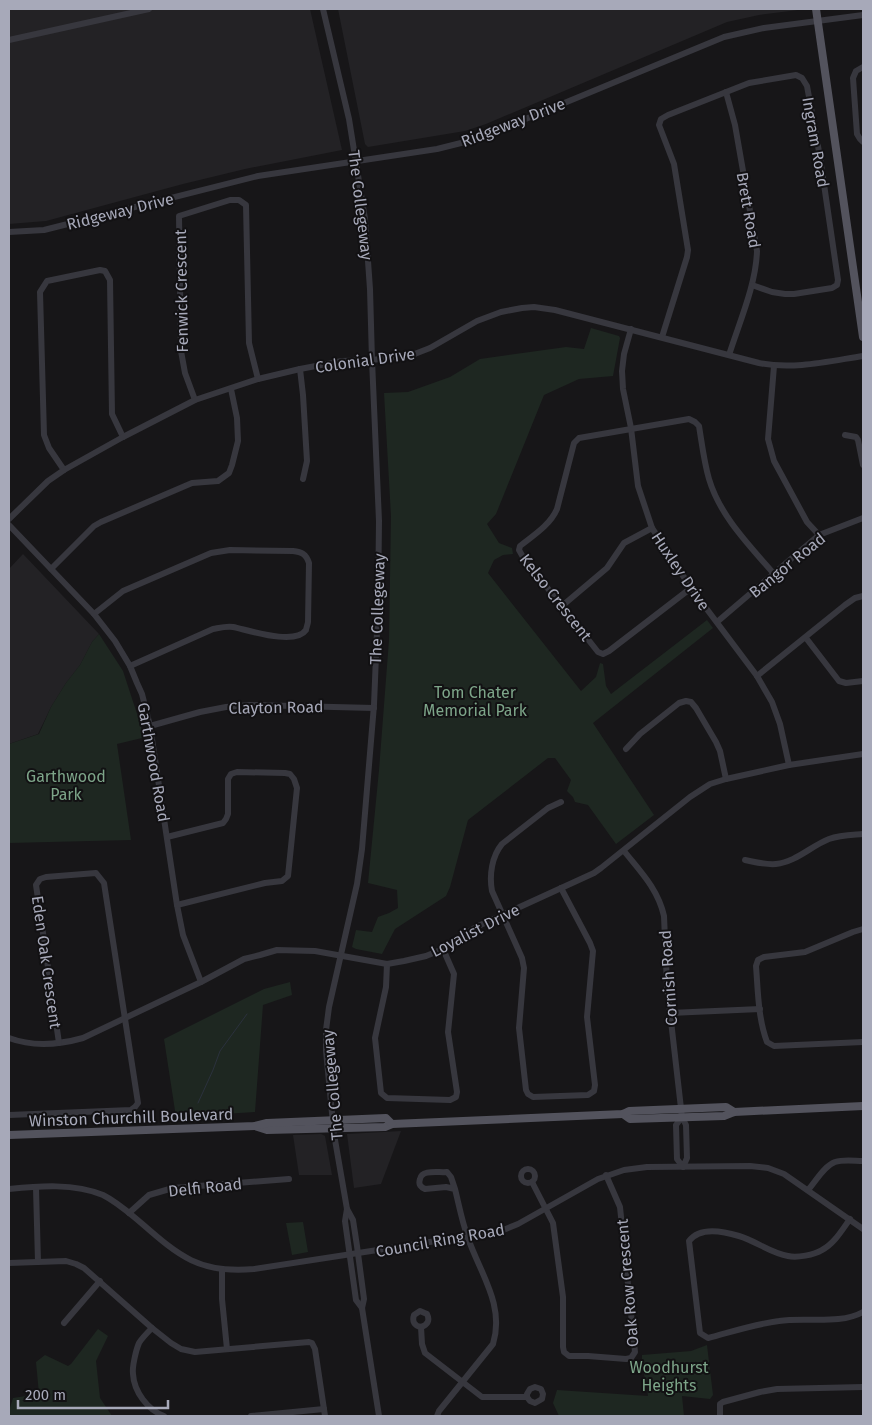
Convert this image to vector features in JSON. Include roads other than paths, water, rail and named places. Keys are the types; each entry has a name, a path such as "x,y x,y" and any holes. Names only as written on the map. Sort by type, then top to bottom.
{"main road":[{"path":"816,9 863,337"},
{"name":"Winston Churchill Boulevard","path":"623,1114 630,1119 682,1118 724,1116 734,1112 863,1106"},
{"name":"Winston Churchill Boulevard","path":"254,1126 267,1130 385,1127 392,1124 623,1114 629,1111 681,1108 726,1107 734,1112"},
{"name":"Winston Churchill Boulevard","path":"9,1136 254,1126 267,1122 386,1118 392,1124"}],"street":[{"path":"9,40 150,9"},
{"name":"The Collegeway","path":"323,9 350,118 365,219 370,289 379,520 374,708 362,849 357,884 329,1007 326,1030 326,1056 334,1129 347,1209 345,1221 356,1300 362,1308"},
{"name":"Ridgeway Drive","path":"9,232 44,230 258,176 437,149 477,139 724,37 764,28 863,15"},
{"path":"863,67 856,71 853,78 858,134 863,142"},
{"name":"Ingram Road","path":"662,338 688,250 674,164 659,125 661,119 749,84 796,75 802,78 807,86 820,157 838,280 837,285 832,288 794,294 772,292 752,285"},
{"name":"Brett Road","path":"726,92 735,125 757,251 752,285 729,355"},
{"name":"Fenwick Crescent","path":"195,400 185,373 181,351 179,216 230,200 240,200 246,206 249,343 258,379"},
{"path":"64,470 49,448 44,435 40,292 47,281 100,270 105,271 110,280 112,414 123,437"},
{"name":"Colonial Drive","path":"9,519 48,481 64,470 195,400 258,379 300,369 422,352 485,318 501,312 534,307 555,310 774,366 863,356"},
{"name":"Huxley Drive","path":"631,329 624,354 622,371 623,389 631,428 638,486 652,528 691,588 757,676 772,702 780,724 788,765"},
{"path":"774,366 768,438 770,451 807,522 819,535"},
{"path":"300,369 307,461 303,479"},
{"path":"51,569 94,526 101,522 192,482 218,481 225,478 232,465 238,441 237,418 231,389"},
{"path":"631,428 690,419 699,426 709,481 718,502 734,526 774,574"},
{"name":"Kelso Crescent","path":"631,428 579,438 574,443 553,518 520,546 519,550 523,558 598,652 603,654 610,651 691,588"},
{"path":"846,435 856,437 858,440 863,464"},
{"name":"Bangor Road","path":"717,622 819,535 863,518"},
{"name":"Garthwood Road","path":"9,526 94,614 115,641 130,666 142,694 150,726 182,935 202,982"},
{"path":"562,606 607,568 624,543 652,528"},
{"path":"94,614 123,591 211,553 230,550 293,551 302,552 306,556 309,563 308,622 306,630 300,634 275,637 232,627 213,629 130,666"},
{"path":"757,676 845,605 855,598 863,596"},
{"path":"806,638 839,681 846,684 863,681"},
{"path":"626,749 640,734 679,703 691,702 716,742 726,779"},
{"name":"Clayton Road","path":"150,726 200,712 234,706 374,708"},
{"name":"Loyalist Drive","path":"9,1038 16,1041 46,1045 72,1041 90,1035 202,982 244,959 277,950 314,951 386,964 443,950 476,927 594,873 690,797 710,784 788,765 863,754"},
{"path":"167,837 223,823 228,814 228,779 232,774 237,772 290,774 294,779 297,788 288,876 282,881 265,883 177,905"},
{"path":"562,802 548,808 502,844 497,850 491,882 492,891 522,958 524,968 519,1028 526,1090 528,1094 534,1097 588,1095 594,1091 595,1085 587,1017 593,951 562,888"},
{"path":"745,860 774,864 784,863 827,840 840,836 863,834"},
{"name":"Cornish Road","path":"624,851 650,882 662,905 667,986 682,1118"},
{"name":"Eden Oak Crescent","path":"59,1043 36,885 40,879 96,873 104,883 124,1018"},
{"path":"863,929 805,952 764,957 758,960 756,966 760,1009 767,1042 774,1046 863,1042"},
{"path":"386,964 386,987 375,1038 381,1093 387,1098 450,1100 456,1097 457,1092 448,1032 454,974 443,950"},
{"path":"670,1013 760,1009"},
{"path":"9,1115 131,1110 136,1107 138,1103 124,1018"},
{"path":"682,1118 686,1124 687,1158 682,1166 677,1159 676,1125 682,1118"},
{"path":"808,1190 831,1164 837,1161 863,1161"},
{"name":"Council Ring Road","path":"9,1188 65,1187 87,1190 108,1198 180,1255 201,1265 222,1270 254,1269 492,1233 510,1228 606,1175 646,1167 750,1166 768,1168 784,1174 863,1229"},
{"path":"437,1416 493,1344 497,1331 493,1301 467,1237 455,1189 451,1177 447,1172 424,1173 419,1180 421,1187 425,1190 446,1186 455,1189"},
{"name":"Oak Row Crescent","path":"532,1182 554,1222 564,1297 564,1352 569,1356 626,1359 630,1358 635,1352 620,1207 606,1175"},
{"name":"Delfi Road","path":"129,1213 149,1195 173,1188 288,1179"},
{"path":"36,1188 38,1262"},
{"name":"The Collegeway","path":"347,1209 353,1220 364,1299 362,1308 378,1416"},
{"path":"850,1219 831,1244 821,1251 791,1257 776,1253 740,1236 723,1232 702,1231 693,1235 689,1241 700,1333 708,1338 764,1323 782,1320 847,1318 863,1312"},
{"path":"9,1263 66,1261 76,1264 84,1268 152,1328 181,1349 195,1352 310,1342 314,1346 325,1416"},
{"path":"222,1270 222,1299 227,1349"},
{"path":"64,1323 100,1281"},
{"path":"421,1327 422,1344 425,1353 482,1397 527,1397"},
{"path":"152,1328 139,1343 132,1374 142,1399 150,1409 164,1416"},
{"path":"720,1416 720,1404 723,1402 760,1392 777,1389 863,1387"},
{"path":"251,1416 324,1408"}],"waterway":[{"path":"198,1103 220,1051 247,1014"}],"park label":[{"name":"Tom Chater Memorial Park","path":"475,701"},
{"name":"Garthwood Park","path":"66,785"},
{"name":"Woodhurst Heights","path":"669,1376"}]}
